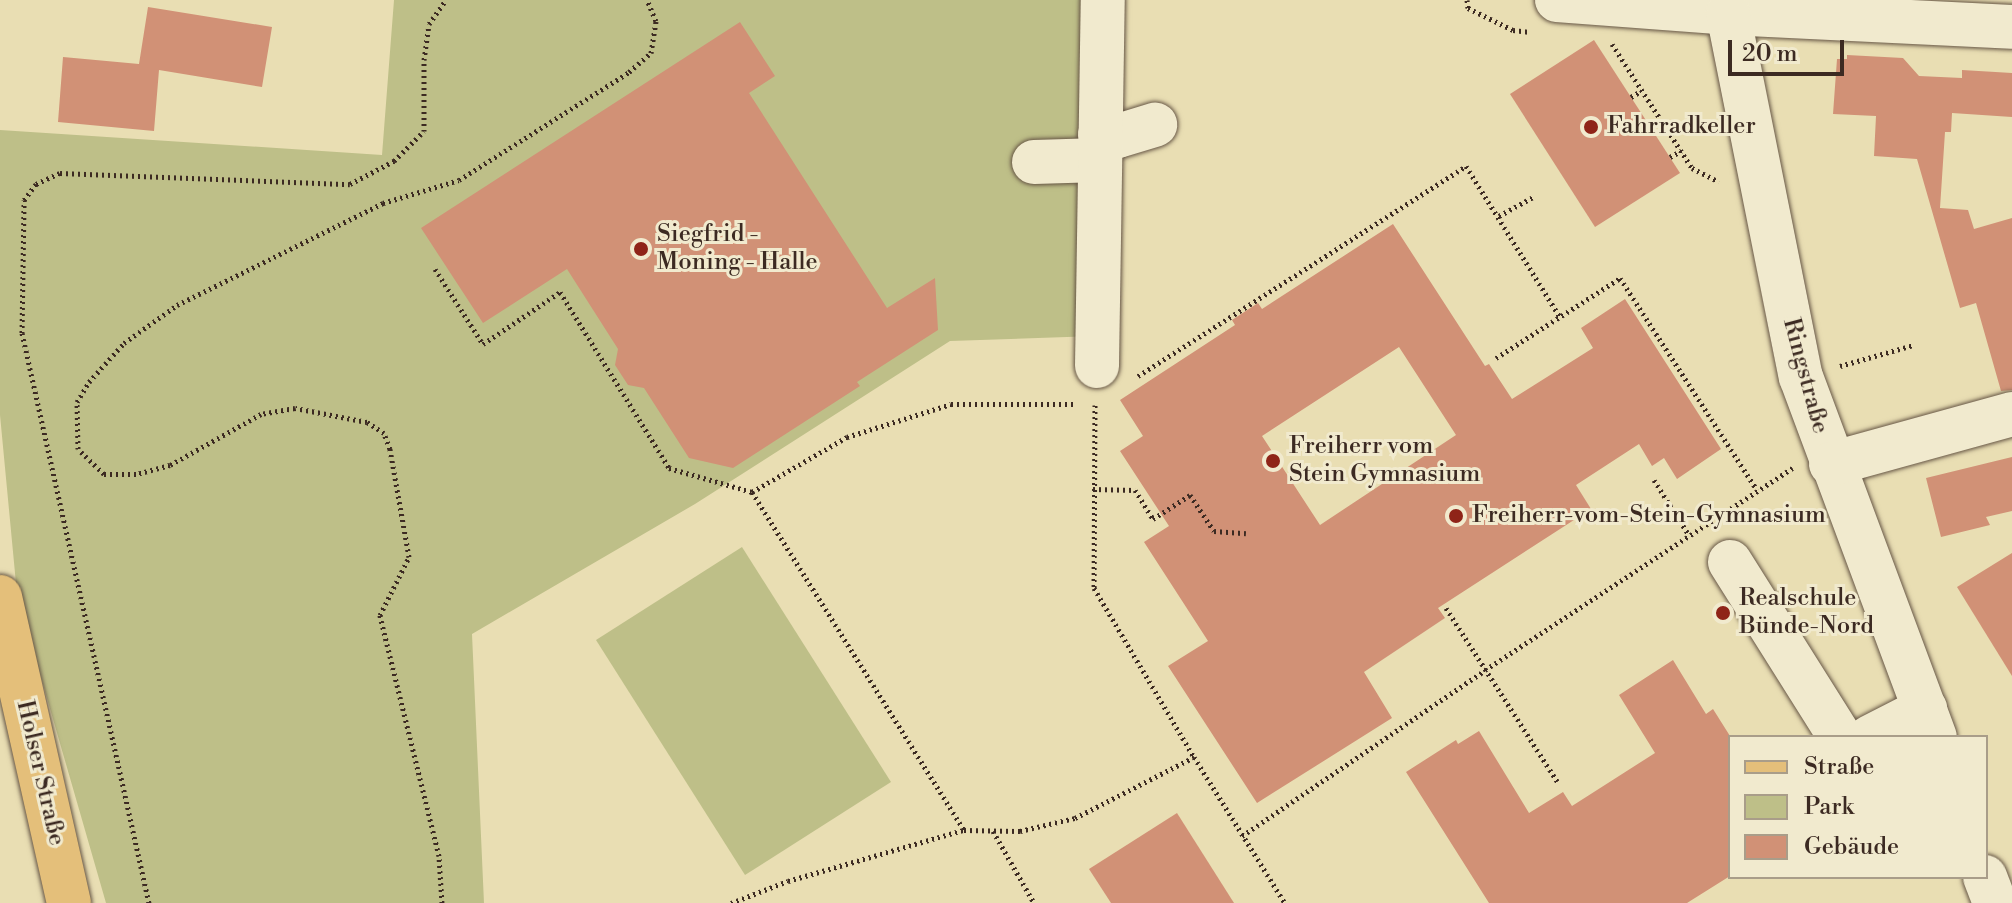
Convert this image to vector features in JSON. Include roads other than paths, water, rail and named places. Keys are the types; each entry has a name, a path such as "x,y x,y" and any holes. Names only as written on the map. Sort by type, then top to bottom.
{"main road":[{"name":"Holser Straße","path":"0,597 69,903"}],"street":[{"path":"1103,0 1100,147 1109,383"},
{"path":"1551,16 1729,6 2012,27"},
{"name":"Ringstraße","path":"1729,6 1801,377 1930,723"},
{"path":"1034,162 1100,147 1118,136 1155,125"},
{"path":"1829,458 2012,414"},
{"path":"1730,562 1839,735"},
{"path":"1879,735 1930,723"},
{"path":"1986,879 1995,903"}],"place":[{"name":"Fahrradkeller","path":"1591,127"},
{"name":"Siegfrid - Moning - Halle","path":"641,249"},
{"name":"Freiherr vom Stein Gymnasium","path":"1273,461"},
{"name":"Freiherr-vom-Stein-Gymnasium","path":"1456,516"},
{"name":"Realschule Bünde-Nord","path":"1723,613"}]}
